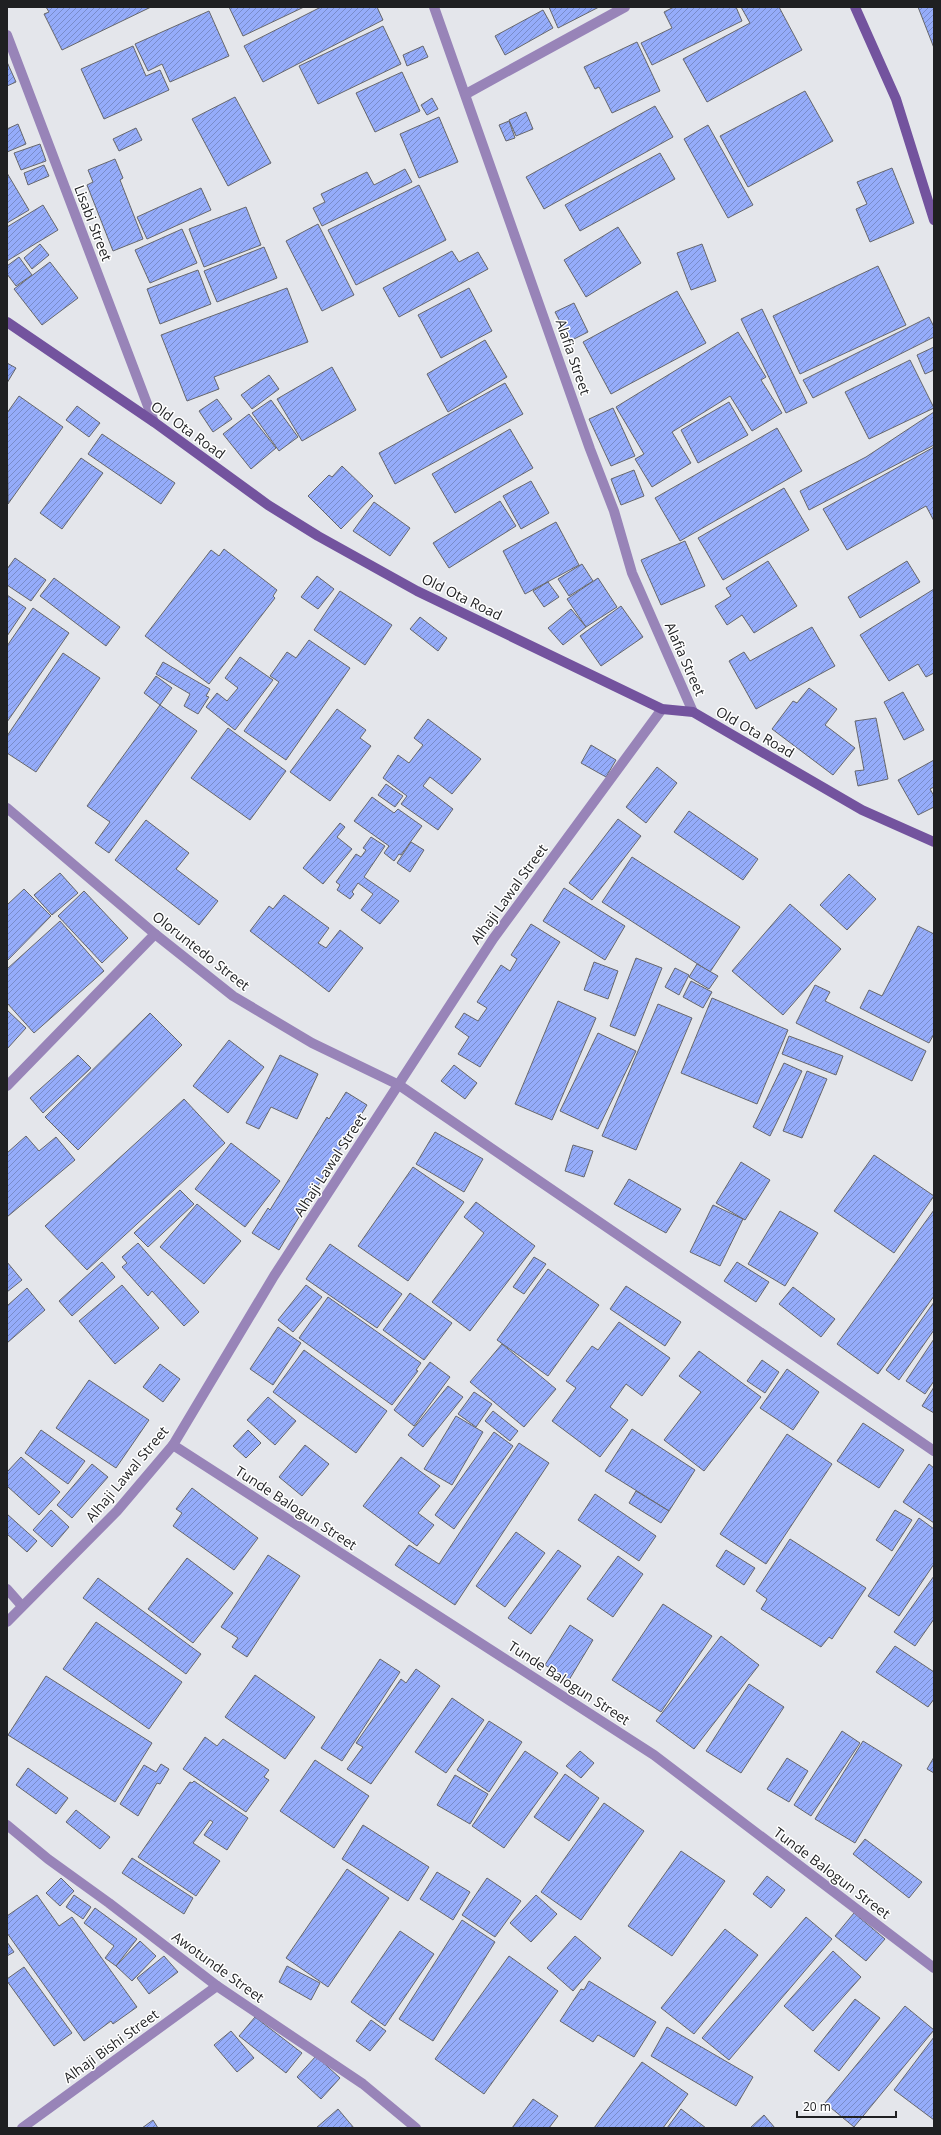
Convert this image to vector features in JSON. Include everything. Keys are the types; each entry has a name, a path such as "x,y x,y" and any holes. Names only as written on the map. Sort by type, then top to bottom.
{"street":[{"name":"Alafia Street","path":"434,7 466,94 590,449 614,511 632,573 693,712"},
{"path":"466,94 625,7"},
{"path":"855,7 896,99 934,220"},
{"name":"Lisabi Street","path":"7,35 154,422"},
{"name":"Old Ota Road","path":"7,322 154,422 268,505 325,540 417,592 662,709 693,712 862,810 934,842"},
{"name":"Alhaji Lawal Street","path":"7,1622 118,1511 173,1445 274,1276 493,939 662,709"},
{"name":"Oloruntedo Street","path":"7,808 155,934 233,996 312,1043 399,1085 934,1451"},
{"path":"7,1086 155,934"},
{"name":"Tunde Balogun Street","path":"173,1445 654,1755 934,1968"},
{"path":"7,1589 22,1606"},
{"name":"Awotunde Street","path":"7,1825 48,1859 217,1986 363,2084 416,2128"},
{"name":"Alhaji Bishi Street","path":"22,2128 217,1986"}],"building":[{"path":"46,7 151,7 62,50 44,14 49,12"},
{"path":"229,7 304,7 243,36"},
{"path":"321,7 377,7 383,20 263,82 244,46"},
{"path":"549,7 599,7 558,28"},
{"path":"674,7 736,7 742,21 652,65 641,43 672,28 664,12"},
{"path":"741,7 779,7 802,50 707,102 683,59 750,23"},
{"path":"918,7 934,7 934,48"},
{"path":"543,10 553,28 505,55 495,36"},
{"path":"209,11 229,56 170,82 162,64 148,71 135,44"},
{"path":"383,26 401,64 318,104 299,66"},
{"path":"637,42 660,91 612,113 599,87 595,89 584,67"},
{"path":"133,46 146,76 160,70 169,90 104,119 81,69"},
{"path":"423,46 428,57 407,66 403,55"},
{"path":"7,62 16,82 7,86"},
{"path":"402,72 420,111 375,132 356,93"},
{"path":"805,91 833,141 748,187 720,136"},
{"path":"235,97 271,163 228,186 192,119"},
{"path":"432,98 438,109 427,115 421,105"},
{"path":"655,106 673,137 544,209 526,177"},
{"path":"526,112 533,129 516,136 509,120"},
{"path":"439,117 458,162 419,178 400,134"},
{"path":"509,121 515,138 506,141 499,125"},
{"path":"18,124 26,144 7,152 7,129"},
{"path":"708,125 753,205 728,218 684,139"},
{"path":"136,128 142,140 119,151 113,139"},
{"path":"40,144 46,161 21,170 14,153"},
{"path":"660,153 675,179 580,231 565,205"},
{"path":"115,159 123,178 120,180 143,239 113,251 87,185 93,182 88,170"},
{"path":"44,165 49,176 28,185 24,173"},
{"path":"892,168 914,223 870,242 856,209 867,204 857,182"},
{"path":"405,169 412,182 322,226 313,208 325,202 321,194 367,172 374,185"},
{"path":"7,173 29,210 7,223"},
{"path":"419,185 446,240 356,285 328,230"},
{"path":"201,188 211,210 147,239 137,217"},
{"path":"43,205 58,230 7,261 7,227"},
{"path":"246,207 261,245 204,267 189,229"},
{"path":"318,224 354,295 322,311 286,241"},
{"path":"618,227 641,263 586,297 564,260"},
{"path":"182,229 197,263 150,283 135,250"},
{"path":"40,244 49,255 32,269 24,258"},
{"path":"702,244 716,281 691,290 677,253"},
{"path":"264,247 277,278 217,302 204,271"},
{"path":"452,251 459,262 478,252 488,269 399,317 383,288"},
{"path":"19,257 32,275 16,286 7,274 7,266"},
{"path":"50,262 78,298 42,325 14,289"},
{"path":"878,266 906,325 800,374 773,316"},
{"path":"198,270 211,304 160,324 147,289"},
{"path":"287,288 308,342 214,377 219,389 187,401 161,335"},
{"path":"469,288 492,331 441,358 418,315"},
{"path":"677,291 706,343 611,394 583,342"},
{"path":"574,303 588,332 570,341 555,312"},
{"path":"762,309 807,403 786,413 741,319"},
{"path":"929,317 934,327 934,337 813,398 803,380"},
{"path":"738,332 766,377 761,380 782,413 752,431 730,396 672,432 691,463 652,487 635,459 644,454 616,407"},
{"path":"485,340 507,377 448,412 427,374"},
{"path":"934,347 934,370 925,374 917,355"},
{"path":"910,360 934,408 869,439 845,392"},
{"path":"7,363 16,368 7,383"},
{"path":"332,367 356,410 302,441 277,399"},
{"path":"269,375 279,389 252,409 241,395"},
{"path":"505,383 523,414 395,484 379,453"},
{"path":"19,396 63,427 8,504 7,413"},
{"path":"217,399 232,419 213,432 199,411"},
{"path":"271,400 298,437 279,451 252,413"},
{"path":"729,402 748,435 698,463 681,430"},
{"path":"77,406 100,423 89,437 66,420"},
{"path":"613,408 635,456 611,466 589,419"},
{"path":"934,412 934,445 809,510 800,491 866,457"},
{"path":"249,414 276,448 251,469 223,434"},
{"path":"777,428 802,471 680,541 655,498"},
{"path":"510,429 533,468 455,513 432,474"},
{"path":"102,434 175,483 161,504 88,454"},
{"path":"934,447 934,521 926,506 847,550 823,509"},
{"path":"81,458 103,473 62,529 40,513"},
{"path":"342,466 373,496 341,529 308,496 329,475 332,477"},
{"path":"634,470 644,496 621,505 611,479"},
{"path":"531,481 549,513 521,529 503,496"},
{"path":"784,488 809,530 723,580 698,538"},
{"path":"500,501 516,526 449,568 433,543"},
{"path":"374,502 410,528 390,556 353,531"},
{"path":"556,522 579,565 525,594 503,551"},
{"path":"685,541 705,586 661,605 641,560"},
{"path":"224,549 277,590 273,596 275,598 209,684 145,636 211,550 219,556"},
{"path":"15,558 46,580 31,601 7,585 7,569"},
{"path":"768,561 797,606 754,633 742,615 727,625 715,606 731,596 726,588"},
{"path":"907,561 920,582 860,618 848,597"},
{"path":"582,564 593,581 569,596 558,579"},
{"path":"317,576 334,589 318,609 301,597"},
{"path":"54,578 120,627 106,646 40,596"},
{"path":"598,578 617,607 586,627 567,599"},
{"path":"548,582 559,597 544,607 533,591"},
{"path":"934,589 934,673 926,677 918,664 889,681 860,635"},
{"path":"340,591 392,625 365,665 314,630"},
{"path":"7,595 26,608 7,636"},
{"path":"621,606 643,637 601,666 580,636"},
{"path":"33,608 69,633 7,722 7,646"},
{"path":"571,609 586,627 563,645 548,628"},
{"path":"420,617 447,638 438,651 410,629"},
{"path":"812,627 835,666 756,709 729,661 744,652 750,661"},
{"path":"309,640 350,668 286,760 244,731 279,682 270,676 287,652 296,658"},
{"path":"63,653 100,678 36,772 7,753 7,736"},
{"path":"240,657 273,680 235,730 206,707 217,693 227,701 238,688 225,678"},
{"path":"163,662 210,689 206,696 209,697 198,714 184,706 190,694 156,674"},
{"path":"156,676 172,688 160,705 144,693"},
{"path":"809,688 837,709 825,725 855,748 833,775 772,729 793,701 797,703"},
{"path":"903,692 924,730 904,740 884,702"},
{"path":"160,705 197,731 109,853 95,843 110,822 87,806"},
{"path":"337,709 366,730 360,738 371,746 330,801 290,772"},
{"path":"876,718 888,779 858,786 855,771 864,770 855,721"},
{"path":"428,719 481,759 452,794 430,777 423,786 453,809 438,830 401,804 407,796 383,778 398,755 409,763 423,745 414,738"},
{"path":"228,728 286,771 250,820 191,778"},
{"path":"591,745 616,760 606,777 581,763"},
{"path":"934,760 934,787 930,789 934,796 934,807 918,815 898,780"},
{"path":"657,767 677,783 646,823 626,807"},
{"path":"386,784 403,796 395,807 378,795"},
{"path":"372,797 394,813 398,809 422,826 401,855 399,854 394,861 384,853 389,846 354,821"},
{"path":"689,811 758,859 743,880 674,832"},
{"path":"618,819 641,836 592,900 569,883"},
{"path":"146,820 189,853 176,869 218,901 199,925 115,860"},
{"path":"340,823 345,827 337,837 352,849 323,884 303,868"},
{"path":"371,837 385,846 364,877 399,901 380,924 361,910 373,894 358,883 352,892 354,894 350,899 337,890 340,885 336,882 356,854 361,857 366,850 363,848"},
{"path":"411,842 424,850 410,872 397,863"},
{"path":"632,857 740,927 710,972 602,902"},
{"path":"60,873 78,893 52,915 34,895"},
{"path":"849,874 876,899 847,930 820,905"},
{"path":"564,888 625,926 605,960 543,921"},
{"path":"24,889 51,916 7,961 7,905"},
{"path":"84,891 128,938 102,963 58,916"},
{"path":"284,895 329,928 318,943 326,948 340,930 363,948 329,992 250,931 269,906 273,909"},
{"path":"790,904 841,949 783,1015 732,971"},
{"path":"60,921 104,971 34,1033 7,1003 7,969"},
{"path":"531,924 560,942 480,1067 458,1054 469,1037 455,1027 464,1013 478,1021 487,1008 477,1002 501,965 510,971 517,959 511,955"},
{"path":"918,926 934,934 934,1034 929,1043 860,1008 869,990 882,996"},
{"path":"636,958 662,968 635,1036 610,1026"},
{"path":"594,962 618,971 608,999 584,990"},
{"path":"697,964 718,976 709,989 689,977"},
{"path":"675,968 689,975 679,995 665,987"},
{"path":"691,981 712,992 703,1008 683,997"},
{"path":"815,985 830,992 825,1001 926,1051 912,1081 796,1023"},
{"path":"712,998 788,1030 757,1104 681,1073"},
{"path":"558,1001 596,1018 552,1120 515,1104"},
{"path":"658,1004 692,1018 636,1150 602,1136"},
{"path":"7,1010 26,1028 7,1049"},
{"path":"150,1013 182,1045 78,1150 45,1117"},
{"path":"598,1033 636,1051 598,1129 560,1111"},
{"path":"789,1036 843,1056 836,1075 782,1054"},
{"path":"229,1040 264,1067 228,1113 193,1086"},
{"path":"78,1055 91,1068 43,1113 30,1098"},
{"path":"280,1055 318,1074 297,1119 271,1107 259,1129 246,1123"},
{"path":"784,1063 802,1071 770,1136 753,1127"},
{"path":"454,1065 477,1083 465,1099 441,1081"},
{"path":"807,1071 827,1079 802,1138 783,1131"},
{"path":"346,1092 367,1105 279,1250 252,1233 268,1208 270,1210 327,1117 329,1119"},
{"path":"184,1099 225,1143 87,1270 45,1226"},
{"path":"435,1132 483,1159 464,1192 416,1164"},
{"path":"26,1136 39,1151 56,1137 75,1160 7,1217 7,1153"},
{"path":"231,1143 280,1181 245,1227 195,1189"},
{"path":"573,1145 593,1151 584,1177 565,1171"},
{"path":"874,1155 934,1196 894,1253 834,1211"},
{"path":"741,1162 770,1180 745,1220 716,1203"},
{"path":"413,1167 464,1202 408,1281 358,1246"},
{"path":"629,1179 681,1209 666,1233 614,1204"},
{"path":"180,1190 194,1204 148,1247 134,1233"},
{"path":"476,1202 535,1246 470,1331 432,1302 484,1233 464,1217"},
{"path":"197,1204 241,1241 204,1284 160,1247"},
{"path":"713,1205 743,1219 720,1266 690,1252"},
{"path":"934,1210 934,1296 878,1374 837,1344"},
{"path":"780,1211 818,1233 785,1286 748,1264"},
{"path":"138,1243 199,1312 184,1326 152,1291 148,1296 122,1267 127,1263 122,1257"},
{"path":"330,1244 402,1294 377,1328 306,1279"},
{"path":"534,1257 546,1264 524,1294 513,1287"},
{"path":"7,1262 22,1280 7,1292"},
{"path":"102,1262 115,1277 72,1316 59,1301"},
{"path":"737,1262 769,1282 756,1302 724,1281"},
{"path":"548,1269 599,1305 548,1376 497,1340"},
{"path":"122,1285 159,1328 115,1364 79,1321"},
{"path":"306,1285 322,1297 293,1332 278,1320"},
{"path":"626,1286 681,1322 665,1346 610,1309"},
{"path":"793,1287 835,1319 821,1337 779,1304"},
{"path":"27,1288 45,1310 7,1343 7,1306"},
{"path":"410,1293 452,1323 424,1360 383,1330"},
{"path":"328,1297 421,1363 416,1370 418,1371 392,1405 299,1338"},
{"path":"934,1302 934,1330 899,1380 886,1370"},
{"path":"619,1322 670,1358 642,1396 626,1384 610,1407 628,1420 600,1457 552,1421 576,1388 566,1381 592,1346 598,1350"},
{"path":"278,1327 301,1343 273,1385 250,1369"},
{"path":"934,1339 934,1381 925,1394 906,1381"},
{"path":"502,1344 556,1389 524,1427 470,1382"},
{"path":"304,1350 387,1411 356,1453 273,1392"},
{"path":"699,1351 761,1397 704,1471 664,1440 701,1392 679,1376"},
{"path":"762,1360 779,1372 765,1393 747,1381"},
{"path":"430,1362 450,1377 414,1426 394,1410"},
{"path":"160,1364 180,1379 163,1402 143,1387"},
{"path":"787,1369 819,1392 793,1430 760,1408"},
{"path":"89,1380 149,1420 116,1468 56,1428"},
{"path":"448,1386 463,1397 423,1447 408,1435"},
{"path":"934,1387 934,1413 922,1406"},
{"path":"474,1392 492,1404 476,1427 458,1414"},
{"path":"268,1397 296,1421 275,1445 247,1420"},
{"path":"493,1411 518,1431 510,1441 485,1421"},
{"path":"456,1416 483,1432 452,1485 424,1469"},
{"path":"863,1423 904,1450 879,1488 837,1461"},
{"path":"632,1429 695,1470 669,1511 605,1471"},
{"path":"41,1430 85,1461 68,1484 25,1453"},
{"path":"248,1430 261,1443 246,1458 233,1446"},
{"path":"494,1432 513,1446 454,1529 435,1515"},
{"path":"787,1434 832,1464 766,1564 720,1534"},
{"path":"519,1443 549,1463 455,1605 395,1565 409,1545 439,1564"},
{"path":"305,1445 329,1464 302,1496 279,1477"},
{"path":"21,1457 60,1492 39,1515 7,1486 7,1472"},
{"path":"401,1457 440,1486 418,1513 434,1525 417,1546 363,1506"},
{"path":"92,1464 108,1477 72,1518 57,1505"},
{"path":"929,1464 934,1468 934,1523 903,1502"},
{"path":"192,1488 258,1538 234,1570 173,1526 182,1513 176,1509"},
{"path":"636,1491 669,1511 661,1523 629,1503"},
{"path":"595,1494 656,1536 639,1561 578,1520"},
{"path":"51,1510 69,1527 52,1547 33,1530"},
{"path":"895,1510 912,1520 892,1551 876,1540"},
{"path":"7,1514 37,1541 27,1552 7,1534"},
{"path":"919,1518 934,1529 934,1564 899,1616 868,1596"},
{"path":"516,1532 545,1553 505,1607 476,1586"},
{"path":"790,1539 866,1588 832,1639 829,1637 821,1647 761,1609 767,1599 756,1591"},
{"path":"558,1550 581,1566 531,1634 508,1618"},
{"path":"726,1550 755,1568 744,1585 716,1566"},
{"path":"268,1555 300,1576 247,1657 232,1647 238,1638 221,1627"},
{"path":"618,1556 643,1574 613,1617 587,1599"},
{"path":"187,1558 233,1593 193,1643 148,1609"},
{"path":"934,1576 934,1619 915,1646 894,1632"},
{"path":"98,1578 201,1654 186,1674 83,1598"},
{"path":"663,1604 712,1636 661,1712 612,1680"},
{"path":"96,1622 182,1682 149,1729 63,1669"},
{"path":"570,1625 593,1640 569,1680 545,1665"},
{"path":"721,1636 759,1665 694,1749 656,1721"},
{"path":"895,1646 934,1672 934,1699 928,1707 876,1672"},
{"path":"380,1659 400,1672 342,1761 321,1748"},
{"path":"416,1669 440,1686 371,1784 347,1769 363,1747 356,1743 401,1679 406,1683"},
{"path":"255,1675 315,1717 285,1759 225,1717"},
{"path":"46,1676 152,1743 115,1802 8,1735"},
{"path":"749,1684 784,1707 741,1773 706,1751"},
{"path":"452,1698 484,1720 446,1773 415,1752"},
{"path":"489,1721 522,1742 489,1792 457,1770"},
{"path":"842,1731 860,1743 811,1816 794,1805"},
{"path":"205,1737 217,1746 223,1739 269,1770 264,1777 269,1780 246,1812 183,1769"},
{"path":"863,1741 902,1765 855,1843 815,1819"},
{"path":"525,1751 558,1773 504,1848 472,1826"},
{"path":"580,1751 594,1763 581,1778 566,1766"},
{"path":"934,1757 934,1773 927,1769"},
{"path":"787,1758 808,1771 789,1802 767,1789"},
{"path":"315,1760 369,1796 334,1848 280,1811"},
{"path":"161,1764 169,1769 160,1784 157,1783 138,1816 120,1804 144,1765 156,1772"},
{"path":"28,1768 68,1798 56,1814 16,1785"},
{"path":"565,1774 599,1798 569,1841 534,1817"},
{"path":"455,1775 488,1794 470,1824 437,1805"},
{"path":"194,1781 248,1818 227,1850 204,1835 213,1822 210,1820 193,1843 220,1861 196,1896 138,1857 190,1782 192,1783"},
{"path":"604,1803 644,1831 581,1920 541,1892"},
{"path":"76,1810 110,1837 100,1849 66,1822"},
{"path":"363,1825 429,1867 408,1901 342,1859"},
{"path":"865,1839 922,1882 909,1898 853,1854"},
{"path":"681,1851 725,1881 672,1956 628,1926"},
{"path":"132,1858 193,1898 184,1914 122,1873"},
{"path":"347,1869 389,1898 328,1987 286,1958"},
{"path":"437,1872 470,1892 453,1920 420,1899"},
{"path":"767,1876 785,1890 771,1908 753,1894"},
{"path":"61,1878 74,1891 60,1906 46,1893"},
{"path":"487,1878 521,1901 495,1937 462,1915"},
{"path":"37,1895 59,1926 72,1917 137,2007 113,2024 111,2021 84,2041 7,1933 7,1916"},
{"path":"74,1895 91,1907 83,1919 66,1907"},
{"path":"536,1895 557,1914 531,1942 510,1923"},
{"path":"95,1908 137,1939 116,1966 105,1958 114,1946 84,1923"},
{"path":"854,1913 885,1939 866,1961 835,1936"},
{"path":"806,1917 832,1939 729,2060 702,2038"},
{"path":"462,1920 495,1942 433,2041 399,2019"},
{"path":"725,1929 758,1955 694,2034 661,2008"},
{"path":"400,1931 434,1954 385,2026 351,2002"},
{"path":"575,1936 601,1958 573,1991 547,1968"},
{"path":"140,1941 156,1956 132,1981 116,1966"},
{"path":"7,1942 14,1952 7,1956"},
{"path":"833,1951 861,1977 813,2031 784,2006"},
{"path":"164,1956 178,1972 149,1994 137,1978"},
{"path":"509,1956 558,1991 484,2094 435,2059"},
{"path":"287,1966 320,1983 311,2000 279,1982"},
{"path":"24,1967 72,2033 54,2046 7,1981 7,1979"},
{"path":"589,1981 656,2022 634,2057 598,2035 593,2042 560,2021 581,1989 584,1990"},
{"path":"855,1999 880,2018 839,2071 814,2051"},
{"path":"905,2006 934,2030 854,2127 825,2103"},
{"path":"255,2017 302,2053 286,2073 239,2036"},
{"path":"371,2020 386,2031 370,2051 356,2041"},
{"path":"667,2027 753,2077 736,2106 651,2056"},
{"path":"231,2031 254,2058 237,2072 214,2045"},
{"path":"934,2037 934,2120 894,2090"},
{"path":"316,2056 340,2078 321,2099 297,2077"},
{"path":"642,2062 688,2094 663,2128 594,2128"},
{"path":"533,2099 558,2116 549,2128 512,2128"},
{"path":"338,2109 354,2128 316,2128"},
{"path":"681,2109 706,2128 667,2128"},
{"path":"764,2115 775,2128 750,2128"},
{"path":"153,2120 158,2128 142,2128"}]}
